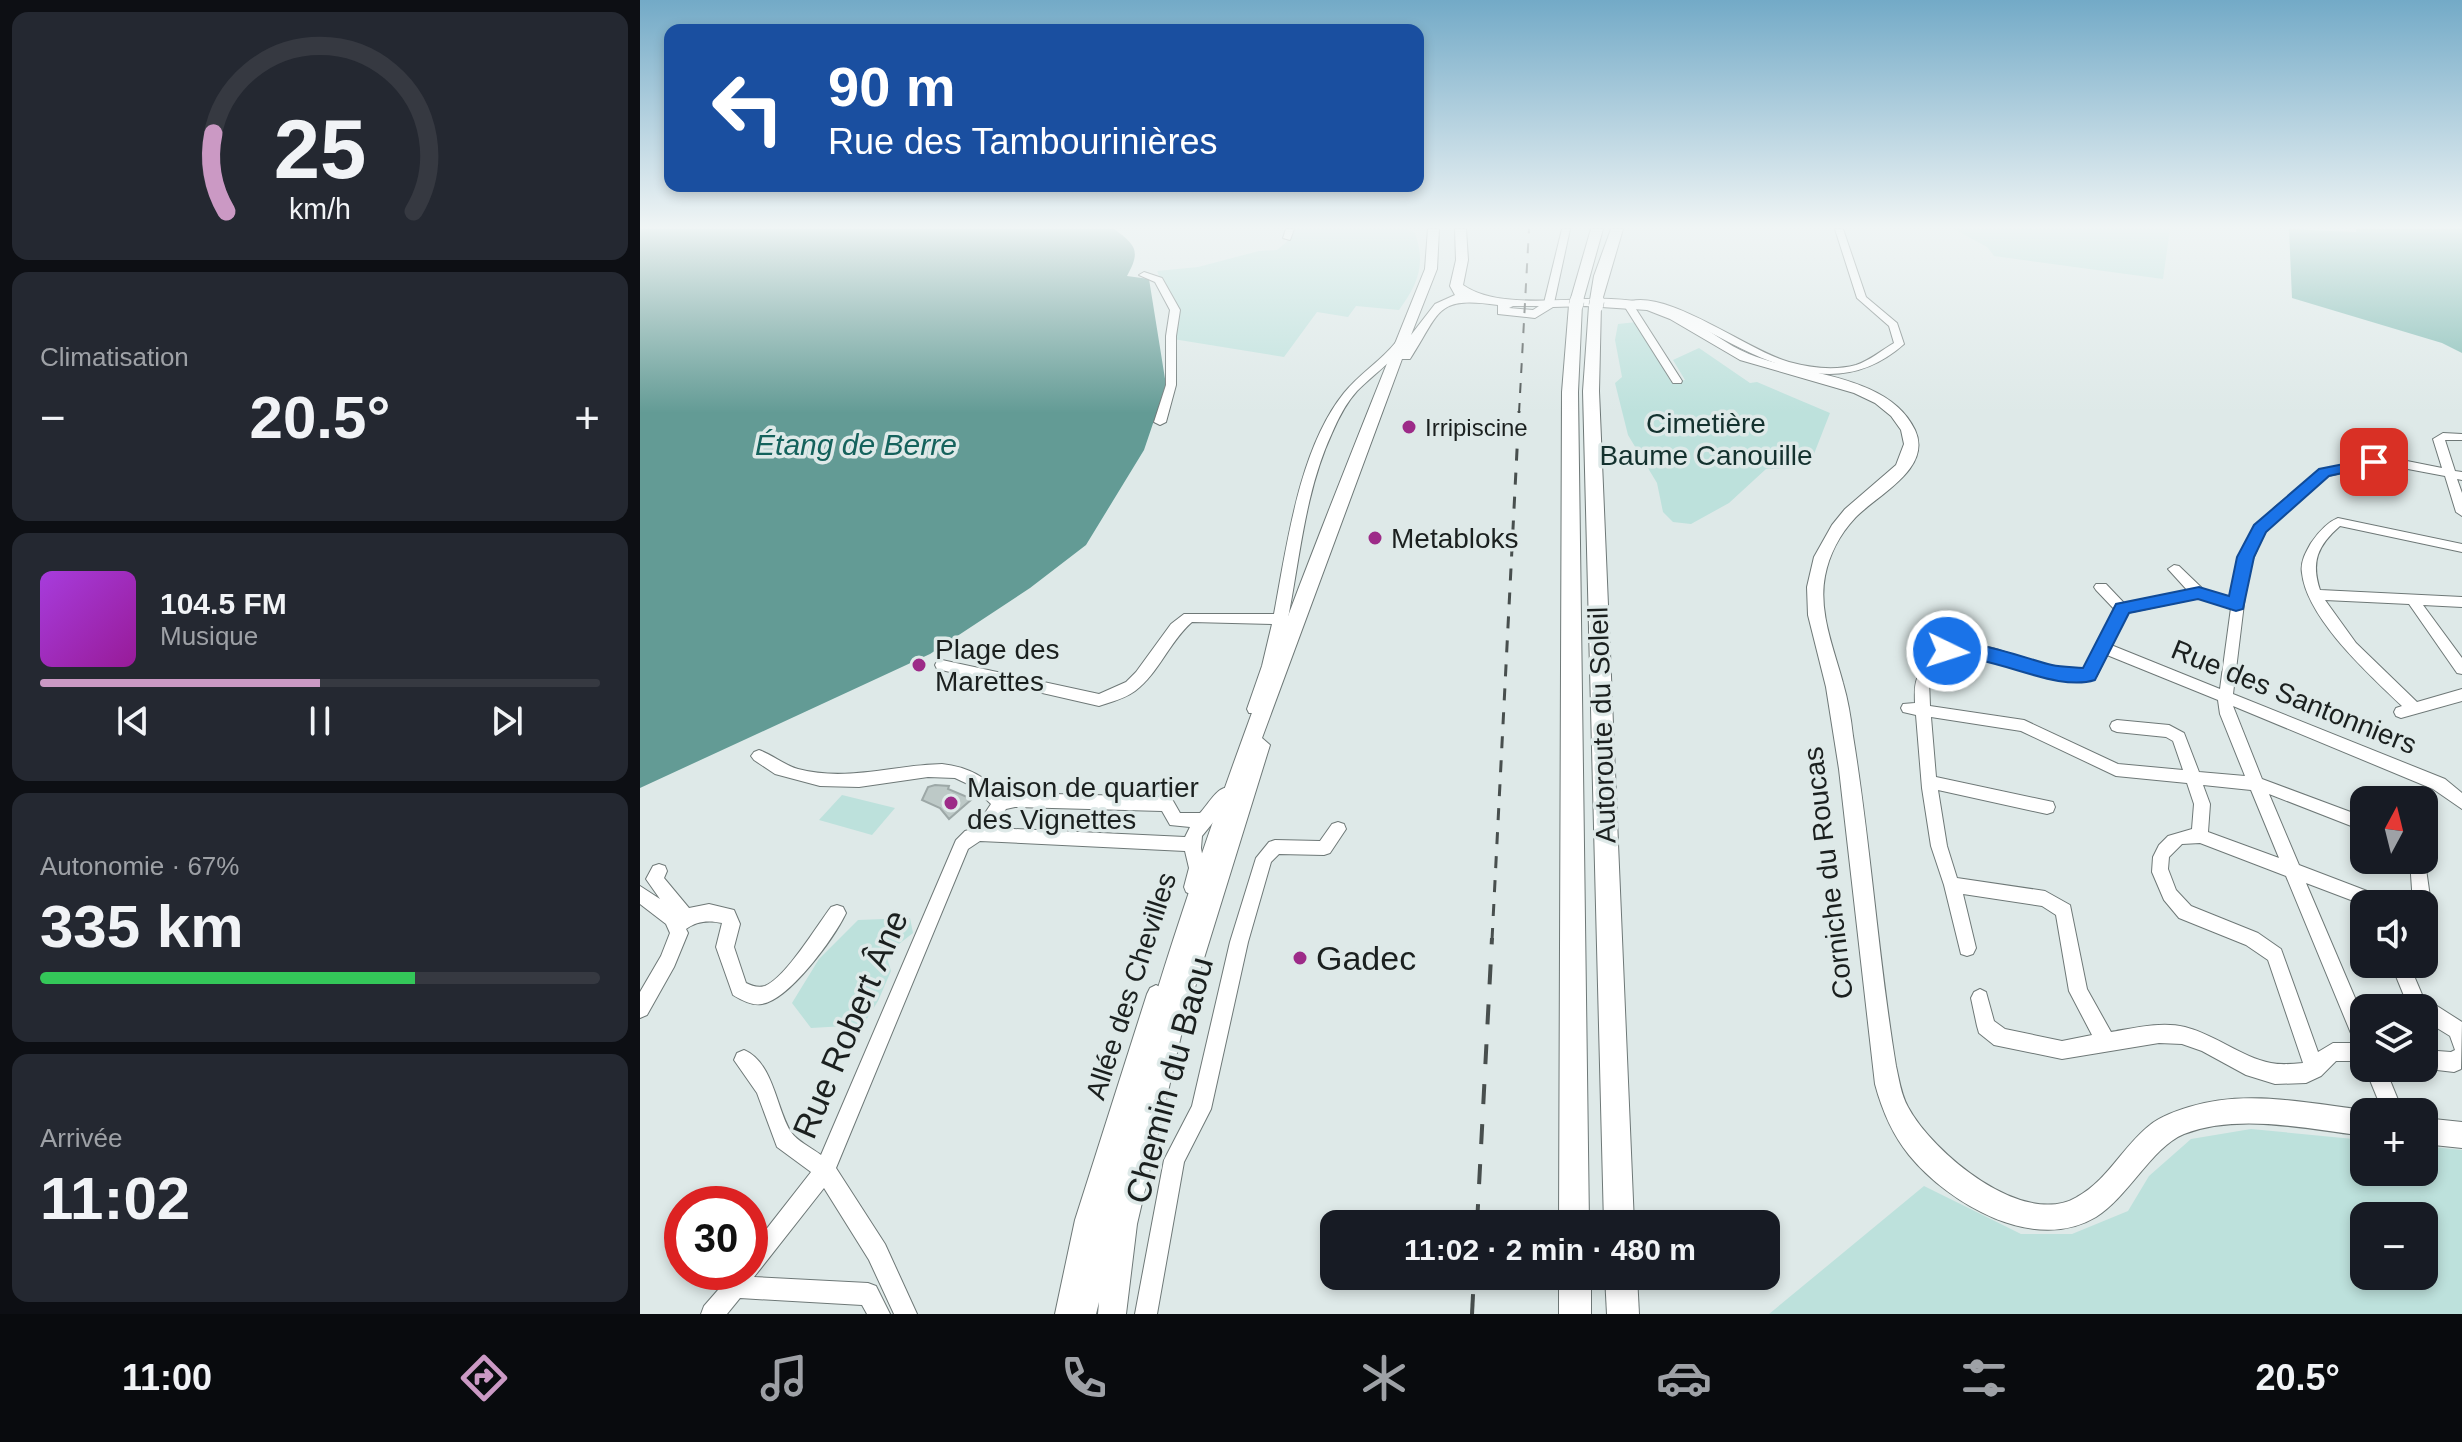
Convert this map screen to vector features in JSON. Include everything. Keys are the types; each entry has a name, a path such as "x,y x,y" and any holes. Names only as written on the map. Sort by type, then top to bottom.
{"highway":[{"name":"Autoroute du Soleil","path":"1574,1210 1570,392 1588,290"},
{"name":"Autoroute du Soleil","path":"1593,290 1586,303 1619,1210"},
{"path":"1575,1290 1575,1314"},
{"path":"1622,1290 1623,1314"}],"main road":[{"path":"1112,1314 1123,1224 1172,1023 1297,636 1423,290"},
{"path":"1082,1314 1100,1234 1159,1014 1238,769 1292,620 1429,290"},
{"path":"1402,351 1439,304 1460,291"},
{"path":"1460,291 1513,302 1628,304"},
{"path":"1460,291 1502,311 1535,314 1549,303"},
{"path":"1502,311 1503,306 1513,302"},
{"name":"Corniche du Roucas","path":"1628,304 1669,314 1752,360 1861,391 1888,407 1906,426 1912,442 1908,458 1899,473 1851,513 1834,535 1821,558 1815,587 1847,754 1882,1051 1896,1112 1921,1148 1951,1177 1981,1198 2017,1211 2072,1215 2096,1205 2160,1133 2201,1115 2263,1112 2350,1121"},
{"path":"2438,1132 2462,1135"},
{"path":"1091,1314 1100,1234"}],"street":[{"path":"1160,422 1171,385 1171,336 1175,310 1165,290"},
{"path":"1549,303 1552,290"},
{"path":"1677,381 1628,304 1637,300 1662,304 1736,345 1769,359 1812,370 1848,372 1881,360 1899,344 1894,325 1862,298 1859,290"},
{"name":"Allée des Chevilles","path":"1066,1314 1086,1220 1115,1119 1196,873 1183,843 1219,807 1223,799 1273,654 1301,503 1323,441 1342,402 1391,356 1402,351"},
{"path":"2462,437 2439,437 2456,475 2462,512"},
{"path":"2350,1007 2259,784 2227,714 2226,698 2242,571 2257,533 2320,475 2331,470 2382,462 2456,475"},
{"path":"2462,548 2338,522 2309,558 2308,573 2317,595 2337,627 2408,710 2462,695"},
{"path":"2174,569 2199,593 2236,605"},
{"path":"2101,587 2122,609"},
{"path":"2122,609 2199,593"},
{"path":"2317,595 2462,602"},
{"path":"2412,599 2462,669"},
{"path":"1967,948 1936,832 1931,782 1915,709 1923,678 1952,648 2085,677 2091,673 2122,609"},
{"path":"942,665 1099,700 1133,687 1189,617 1279,619"},
{"name":"Rue des Santonniers","path":"2104,648 2439,784 2462,802"},
{"path":"1915,709 2024,726 2116,770 2259,784 2350,819"},
{"path":"2117,726 2176,734 2202,804 2200,836"},
{"path":"759,756 786,772 856,781 947,771 981,783 1001,803 1015,800 1166,804 1176,820 1183,843 980,834"},
{"path":"1931,782 2047,807"},
{"name":"Rue Robert Âne","path":"768,1245 825,1170 962,845 971,836 980,834 1001,803"},
{"path":"1176,820 1203,820"},
{"name":"Chemin du Baou","path":"1146,1314 1174,1160 1201,1109 1239,942 1264,858 1275,847 1324,848 1338,829"},
{"path":"2314,1069 2275,955 2261,943 2183,910 2173,900 2159,868 2163,852 2177,839 2200,836 2350,893"},
{"path":"659,871 654,879 682,925"},
{"path":"1952,885 2049,900 2064,911 2078,991 2106,1042"},
{"path":"640,894 682,925"},
{"path":"640,1009 668,961 682,925 709,912 728,916 731,924 725,947 739,989 751,995 773,991 789,976 837,913"},
{"path":"1980,998 1986,1026 2001,1038 2062,1050 2172,1033 2195,1038 2263,1072 2306,1073 2333,1052 2350,1052"},
{"path":"2438,1018 2457,1030 2462,1045"},
{"path":"2438,1061 2454,1062 2462,1056"},
{"path":"744,1060 764,1087 784,1140 825,1170 877,1252 906,1314"},
{"path":"768,1279 868,1294 872,1296 879,1314"},
{"name":"Rue Robert Âne","path":"712,1314 732,1290"}],"green space":[{"path":"1166,290 1412,290 1399,310 1356,306 1348,317 1317,312 1284,357 1173,339 1178,316"},
{"path":"2292,290 2462,290 2462,353 2442,343 2292,298"},
{"name":"Cimetière Baume Canouille","path":"1637,322 1671,382 1685,380 1673,360 1699,348 1750,383 1757,382 1830,413 1812,459 1793,468 1766,469 1729,503 1691,524 1673,522 1663,512 1657,483 1628,435 1615,383 1622,377 1615,340 1618,324"},
{"path":"842,795 895,808 872,835 819,820"},
{"path":"910,918 913,933 890,951 887,958 891,971 863,1025 811,1028 792,1003 819,959 858,920"},
{"path":"2251,1129 2350,1139 2350,1186 2438,1186 2438,1147 2462,1150 2462,1314 1769,1314 1924,1186 2021,1234 2072,1234 2128,1211 2149,1176 2191,1139"}],"water":[{"name":"Étang de Berre","path":"640,290 1151,290 1166,385 1144,450 1086,545 1030,588 930,654 640,788"}],"building":[{"name":"Maison de quartier des Vignettes","path":"949,786 948,789 972,799 949,819 940,808 922,800 928,787"}],"railway":[{"path":"1519,413 1526,290"},
{"path":"1492,940 1519,411"},
{"path":"1478,1210 1492,938"},
{"path":"1472,1314 1473,1290"}],"place":[{"name":"Irripiscine","path":"1409,427"},
{"name":"Metabloks","path":"1375,538"},
{"name":"Plage des Marettes","path":"919,665"},
{"name":"Maison de quartier des Vignettes","path":"951,803"},
{"name":"Gadec","path":"1300,958"}],"route":[{"path":"1947,651 1952,648 1967,649 2053,672 2085,677 2091,673 2122,609 2199,593 2236,605 2246,557 2259,529 2320,475 2374,462"}]}
